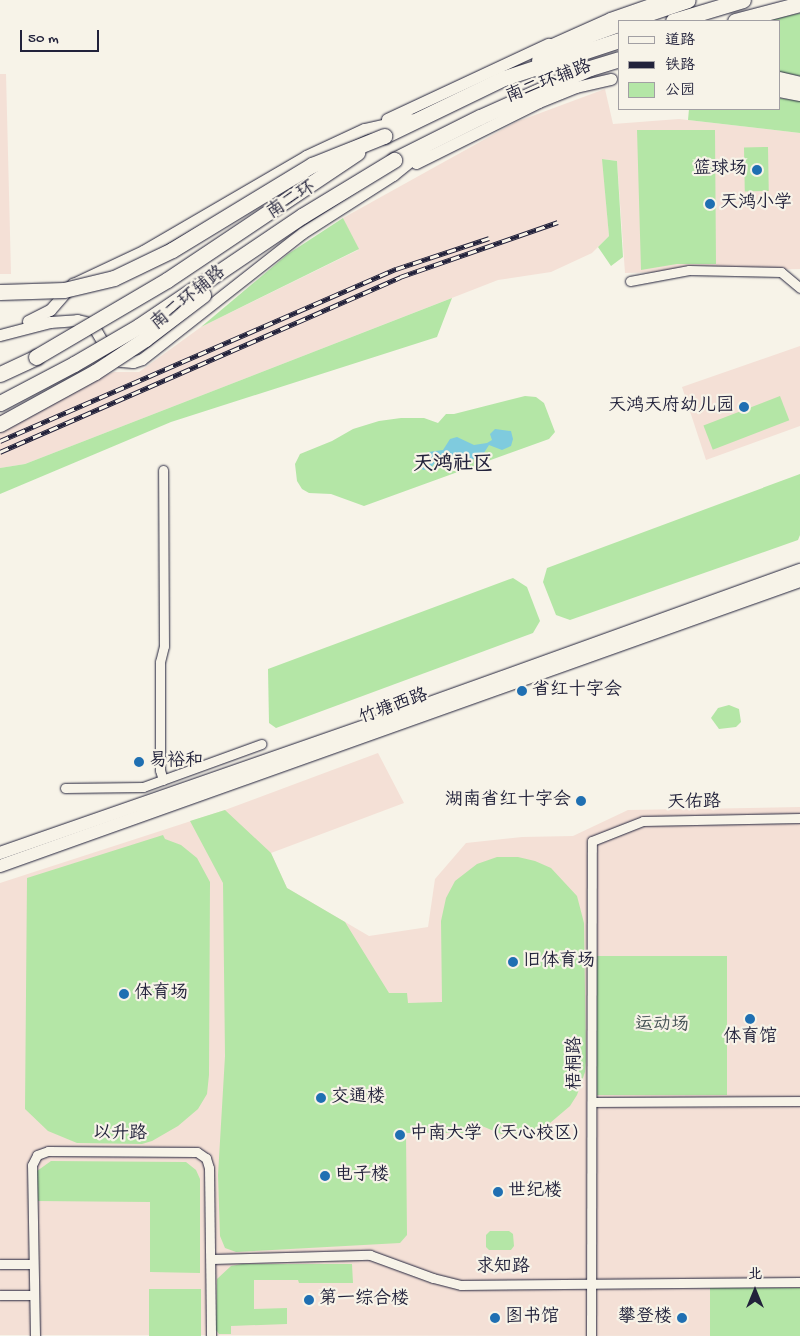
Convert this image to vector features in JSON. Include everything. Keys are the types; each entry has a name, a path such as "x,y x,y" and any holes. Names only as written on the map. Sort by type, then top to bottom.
{"highway":[{"path":"631,20 688,0"},
{"path":"676,20 743,0"},
{"path":"739,20 800,4"},
{"path":"504,78 591,34 618,24"},
{"name":"南二环","path":"0,374 36,357 167,280 384,136 504,78 564,60 618,40"},
{"name":"南二环","path":"0,403 66,369 139,326 302,216 393,168 435,139 563,80 618,59"},
{"path":"563,80 616,76"},
{"path":"780,79 800,84"},
{"path":"0,292 64,290 114,278 172,250 312,165 384,136"},
{"path":"0,424 95,372 145,339 179,314 265,242"}],"main road":[{"name":"竹塘西路","path":"0,852 276,758 800,570"},
{"name":"竹塘西路","path":"0,866 800,581"}],"street":[{"name":"南二环辅路","path":"0,330 37,318 50,310 73,284 143,251 306,156 548,44 610,18 661,0"},
{"name":"南二环辅路","path":"504,78 548,44"},
{"name":"南二环辅路","path":"0,336 50,322 77,320 86,322 95,329 107,350 121,361 133,362 142,358 302,233 393,168 444,148 576,87 616,76"},
{"path":"780,91 800,95"},
{"name":"南二环辅路","path":"364,130 424,116"},
{"path":"630,281 689,270 781,272 800,288"},
{"path":"162,780 160,770 160,662 164,646 163,470"},
{"path":"65,788 142,787 261,744"},
{"name":"天佑路","path":"592,841 643,821 800,818"},
{"name":"梧桐路","path":"591,1336 592,841"},
{"path":"592,1102 800,1101"},
{"name":"以升路","path":"35,1336 32,1165 36,1155 48,1151 197,1152 206,1158 210,1168 211,1336"},
{"name":"求知路","path":"212,1259 370,1255 433,1278 461,1285 800,1282"},
{"path":"0,1264 33,1264"},
{"path":"0,1295 34,1295"}],"shaded area":[{"path":"0,74 6,74 11,274 0,274"},
{"path":"605,89 613,124 679,119 800,133 800,269 625,273 617,161 603,159 609,236 592,253 551,272 498,280 25,464 0,468 0,415 114,372 139,372 201,327 358,250 343,218 516,122"},
{"name":"天鸿天府幼儿园","path":"800,346 800,426 706,460 682,387"},
{"name":"中南大学（天心校区）","path":"378,753 404,803 271,853 287,888 369,936 428,927 435,879 466,843 522,837 573,836 628,810 800,807 800,1336 0,1335 0,883 225,810"}],"green space":[{"path":"800,13 800,76 780,72 780,20 770,20"},
{"path":"780,98 800,101 800,133 688,120 689,110 780,110"},
{"path":"637,130 715,130 716,264 677,264 641,270"},
{"name":"篮球场","path":"744,147 768,147 769,191 745,191"},
{"path":"602,159 617,161 623,257 611,266 598,247 609,236"},
{"path":"343,218 359,249 201,327 288,254"},
{"path":"452,298 437,337 171,422 0,494 0,468 25,464"},
{"path":"525,396 536,397 544,403 555,432 549,439 364,506 331,494 309,493 302,489 297,481 295,464 300,454 332,441 353,429 379,421 401,418 424,418 438,423 446,414 454,414"},
{"path":"780,396 789,420 713,450 703,425"},
{"path":"800,474 800,535 798,540 570,620 556,615 543,582 547,568"},
{"path":"513,578 527,587 540,621 533,633 276,728 269,723 268,669"},
{"path":"729,705 739,709 741,722 736,727 719,729 711,718 718,708"},
{"path":"225,810 271,853 287,888 345,922 389,993 407,993 408,1003 442,1002 441,921 446,898 455,881 477,864 497,857 518,857 535,861 551,868 577,896 584,923 586,1061 585,1072 577,1095 570,1106 550,1123 525,1133 501,1134 482,1126 481,1133 406,1133 407,1235 400,1243 236,1252 225,1248 220,1236 218,1175 225,1056 223,883 190,821"},
{"name":"体育场","path":"163,835 165,839 181,845 197,858 210,882 209,1075 207,1094 198,1109 178,1126 152,1141 142,1144 77,1143 48,1131 25,1109 27,878"},
{"name":"运动场","path":"597,956 727,956 727,1095 597,1095"},
{"path":"51,1161 186,1162 196,1170 200,1179 200,1273 150,1272 150,1202 36,1201 37,1171"},
{"path":"490,1231 509,1231 513,1234 514,1246 511,1250 489,1250 486,1247 486,1235"},
{"path":"242,1264 352,1264 353,1283 299,1283 298,1280 254,1280 254,1309 287,1308 287,1324 231,1326 231,1334 219,1334 216,1330 217,1279 231,1266"},
{"path":"710,1288 800,1288 800,1336 710,1336"},
{"path":"149,1289 201,1289 201,1336 149,1336"}],"water":[{"path":"495,429 511,431 513,439 511,446 502,450 489,445 482,456 464,462 462,453 437,460 430,469 423,470 420,466 419,461 428,452 443,450 450,439 457,437 474,445 487,443 492,440 490,434"}],"railway":[{"path":"0,452 400,277 558,222"},
{"path":"0,441 396,269 489,238"}],"place":[{"name":"篮球场","path":"757,170"},
{"name":"天鸿小学","path":"710,204"},
{"name":"天鸿天府幼儿园","path":"744,407"},
{"name":"省红十字会","path":"522,691"},
{"name":"易裕和","path":"139,762"},
{"name":"湖南省红十字会","path":"581,801"},
{"name":"旧体育场","path":"513,962"},
{"name":"体育场","path":"124,994"},
{"name":"体育馆","path":"750,1019"},
{"name":"交通楼","path":"321,1098"},
{"name":"中南大学（天心校区）","path":"400,1135"},
{"name":"电子楼","path":"325,1176"},
{"name":"世纪楼","path":"498,1192"},
{"name":"第一综合楼","path":"309,1300"},
{"name":"图书馆","path":"495,1318"},
{"name":"攀登楼","path":"682,1318"}],"district":[{"name":"天鸿社区","path":"453,465"}]}
